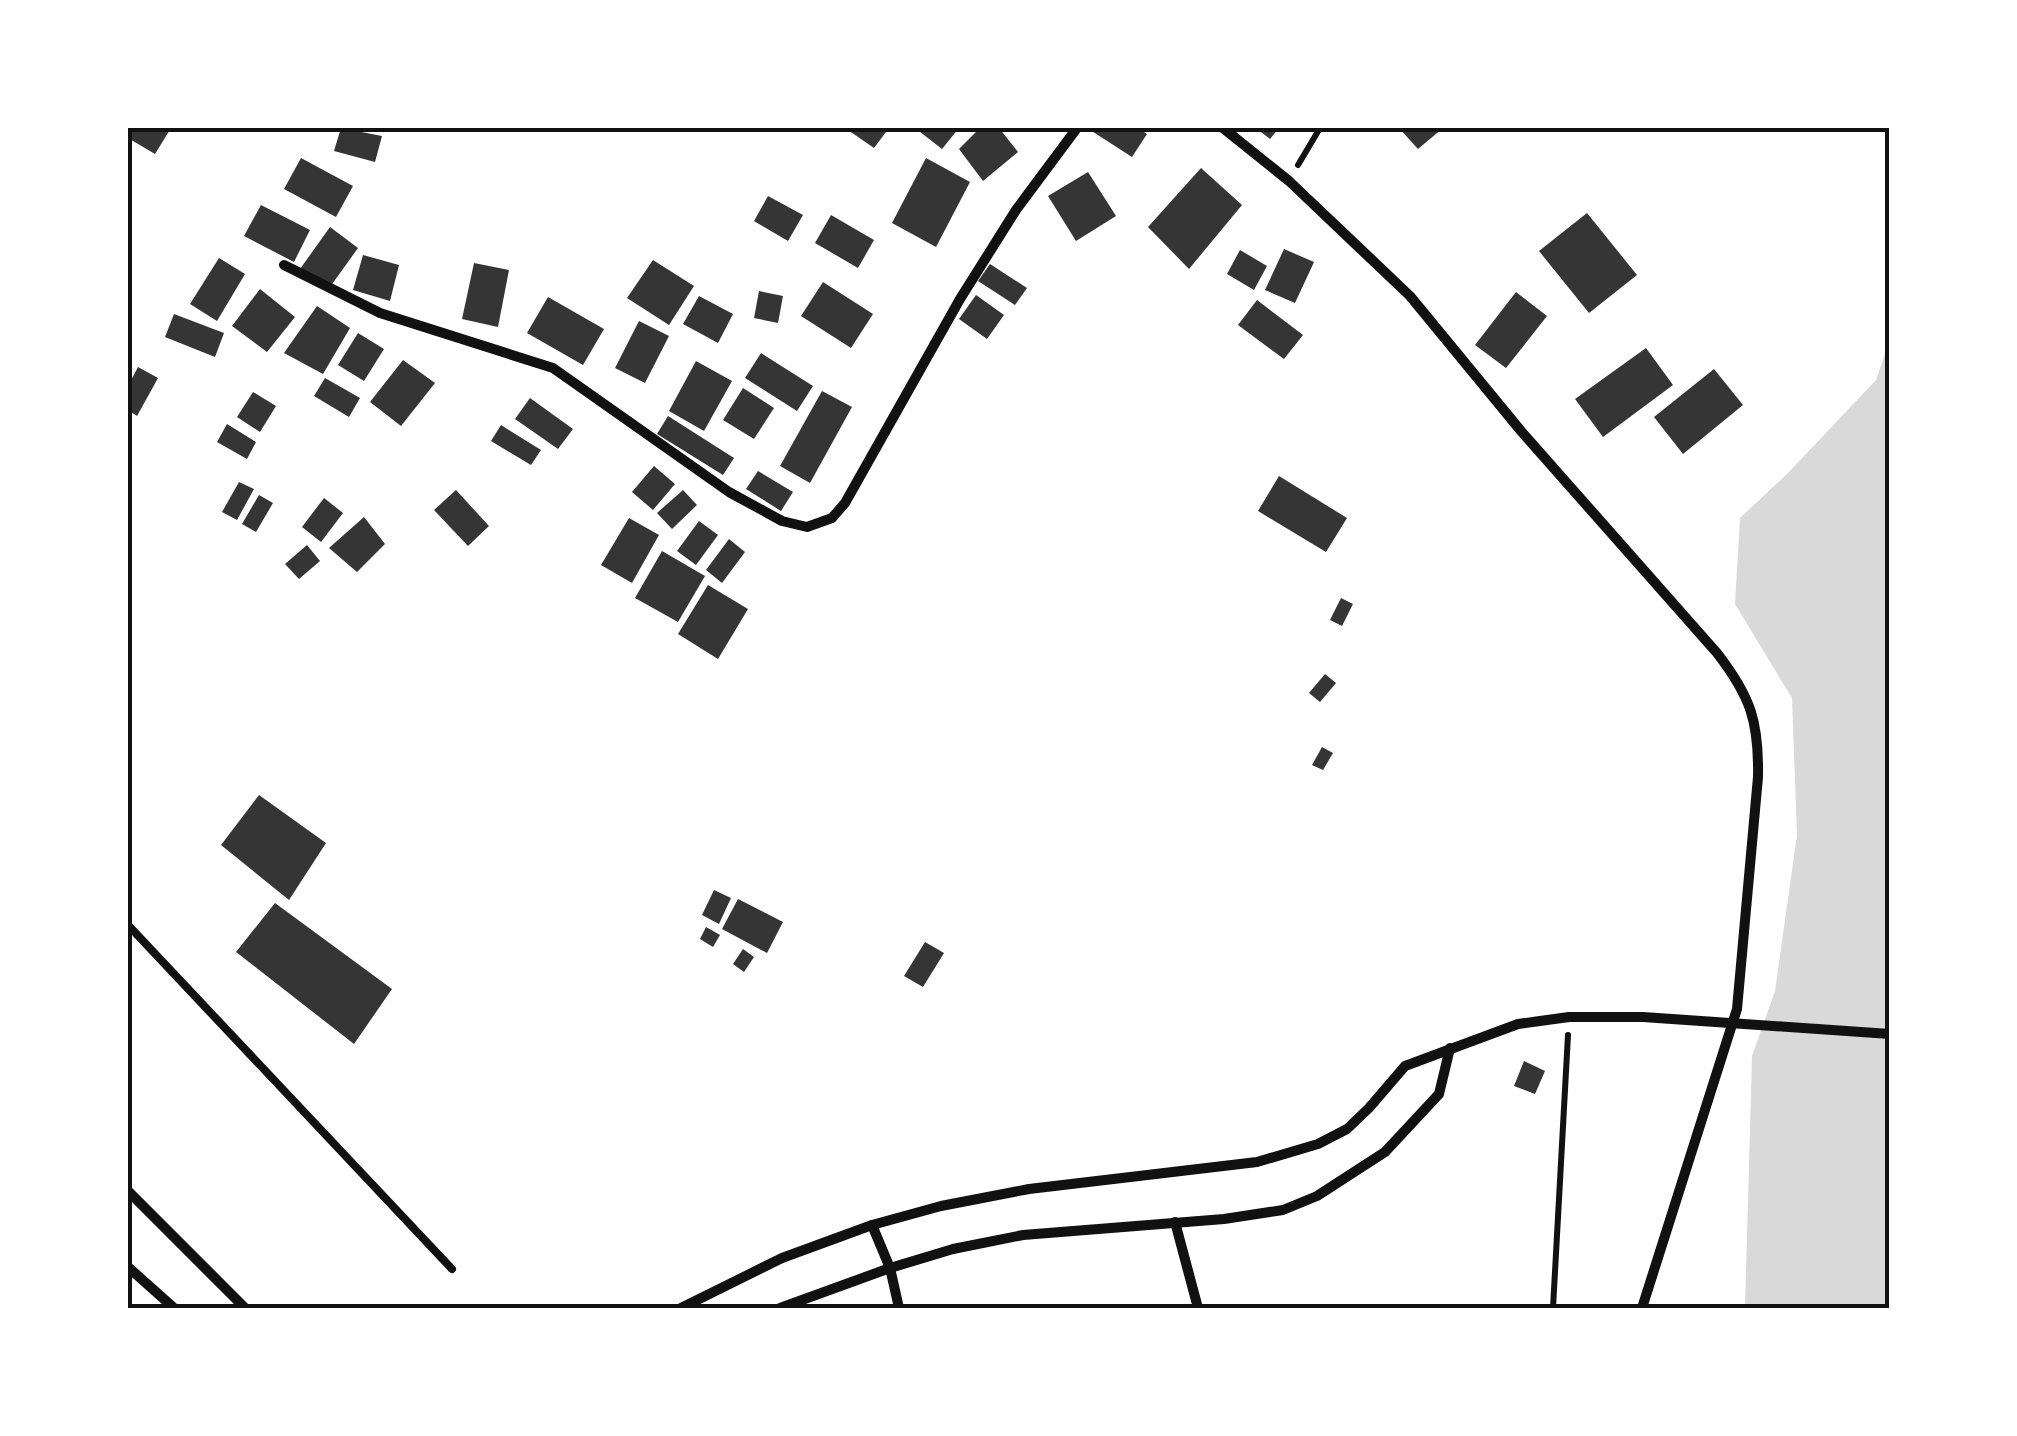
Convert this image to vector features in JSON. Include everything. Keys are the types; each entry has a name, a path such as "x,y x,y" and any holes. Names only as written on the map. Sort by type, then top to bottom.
{"street":[{"path":"284,264 380,313 553,368 729,492 782,521 808,527 832,518 845,502 960,298 1016,210 1077,128"},
{"path":"1224,128 1289,181 1410,296 1741,683 1754,715 1758,777 1733,1025 1642,1308"},
{"path":"682,1308 782,1258 872,1225 942,1206 1029,1189 1257,1162 1318,1144 1347,1129 1405,1066 1496,1030 1569,1017 1890,1034"},
{"path":"780,1308 890,1268 1023,1234 1283,1210 1356,1174 1385,1152 1440,1094 1450,1048"},
{"path":"128,1191 245,1308"},
{"path":"1175,1222 1198,1308"},
{"path":"872,1225 890,1268 900,1308"},
{"path":"128,1267 174,1308"}],"lane":[{"path":"128,925 452,1269"}],"path":[{"path":"1289,181 1320,128"},
{"path":"1553,1308 1569,1017"}],"shaded area":[{"path":"1889,342 1889,1308 1745,1308 1752,1056 1775,991 1797,835 1792,698 1735,604 1740,518 1876,380"}],"building":[{"path":"128,128 171,128 155,154 128,138"},
{"path":"341,128 382,136 375,162 334,151"},
{"path":"845,128 889,128 874,148"},
{"path":"915,128 959,128 942,149"},
{"path":"980,128 999,128 1018,152 983,181 959,149"},
{"path":"1087,128 1138,128 1147,134 1132,157"},
{"path":"1256,128 1279,128 1270,139"},
{"path":"1399,128 1443,128 1418,149"},
{"path":"301,158 353,186 336,217 284,189"},
{"path":"926,158 970,182 936,247 892,223"},
{"path":"1201,168 1242,205 1189,269 1148,227"},
{"path":"1088,172 1116,216 1076,241 1048,196"},
{"path":"768,196 803,215 788,241 754,221"},
{"path":"261,205 310,230 294,262 244,236"},
{"path":"1587,213 1637,275 1589,313 1539,251"},
{"path":"831,215 874,240 858,268 815,243"},
{"path":"330,227 358,248 330,287 300,269"},
{"path":"1284,249 1314,262 1295,303 1265,290"},
{"path":"1240,250 1267,266 1254,290 1227,274"},
{"path":"363,255 399,265 390,301 353,290"},
{"path":"219,258 245,274 217,321 190,304"},
{"path":"653,260 694,286 669,325 627,298"},
{"path":"474,263 509,270 498,327 462,319"},
{"path":"990,264 1027,288 1015,305 978,281"},
{"path":"823,282 873,314 851,348 801,316"},
{"path":"260,289 295,317 267,352 232,326"},
{"path":"759,291 783,296 778,323 754,318"},
{"path":"1516,292 1547,316 1506,368 1475,345"},
{"path":"976,295 1004,315 987,339 959,319"},
{"path":"699,296 733,314 718,343 683,324"},
{"path":"548,297 604,329 583,365 527,333"},
{"path":"1257,300 1303,335 1284,359 1238,325"},
{"path":"317,306 350,328 323,374 284,353"},
{"path":"174,314 224,333 215,357 165,337"},
{"path":"639,321 669,336 645,383 615,368"},
{"path":"358,333 384,349 364,381 338,365"},
{"path":"1646,348 1673,385 1603,437 1575,399"},
{"path":"761,353 813,386 797,411 745,378"},
{"path":"403,360 435,383 401,426 370,402"},
{"path":"696,361 732,381 704,431 669,411"},
{"path":"138,367 158,378 137,416 128,410 128,386"},
{"path":"1714,369 1743,405 1683,454 1654,417"},
{"path":"325,378 360,398 349,417 314,396"},
{"path":"743,388 774,408 754,439 723,420"},
{"path":"822,391 852,407 810,483 780,466"},
{"path":"253,392 276,406 260,432 237,417"},
{"path":"530,398 573,429 558,449 515,419"},
{"path":"668,416 734,458 723,475 657,434"},
{"path":"227,424 256,442 247,459 217,442"},
{"path":"501,425 541,450 531,465 491,441"},
{"path":"654,466 675,484 653,510 632,492"},
{"path":"758,471 793,492 781,511 746,489"},
{"path":"1279,476 1347,518 1326,552 1258,511"},
{"path":"239,482 254,489 237,520 222,512"},
{"path":"456,490 489,526 468,546 434,510"},
{"path":"683,490 697,505 672,529 657,513"},
{"path":"259,495 273,503 256,532 242,524"},
{"path":"324,498 343,513 321,542 302,527"},
{"path":"364,517 385,544 357,572 329,548"},
{"path":"629,518 659,535 632,583 601,565"},
{"path":"699,521 718,535 696,565 677,551"},
{"path":"729,539 745,552 722,583 706,570"},
{"path":"307,545 320,561 299,579 285,564"},
{"path":"662,551 705,576 678,622 635,598"},
{"path":"708,585 748,609 718,659 678,634"},
{"path":"1341,598 1353,604 1342,626 1330,620"},
{"path":"1325,674 1336,683 1320,702 1309,693"},
{"path":"1322,747 1333,753 1323,770 1312,765"},
{"path":"259,795 326,843 289,900 221,845"},
{"path":"714,890 731,898 719,924 702,915"},
{"path":"738,899 783,922 767,953 722,929"},
{"path":"275,903 392,989 354,1044 236,952"},
{"path":"706,927 720,935 713,947 700,939"},
{"path":"925,942 944,953 923,987 904,976"},
{"path":"743,949 754,957 744,972 733,964"},
{"path":"1524,1061 1545,1071 1535,1094 1514,1086"}]}
